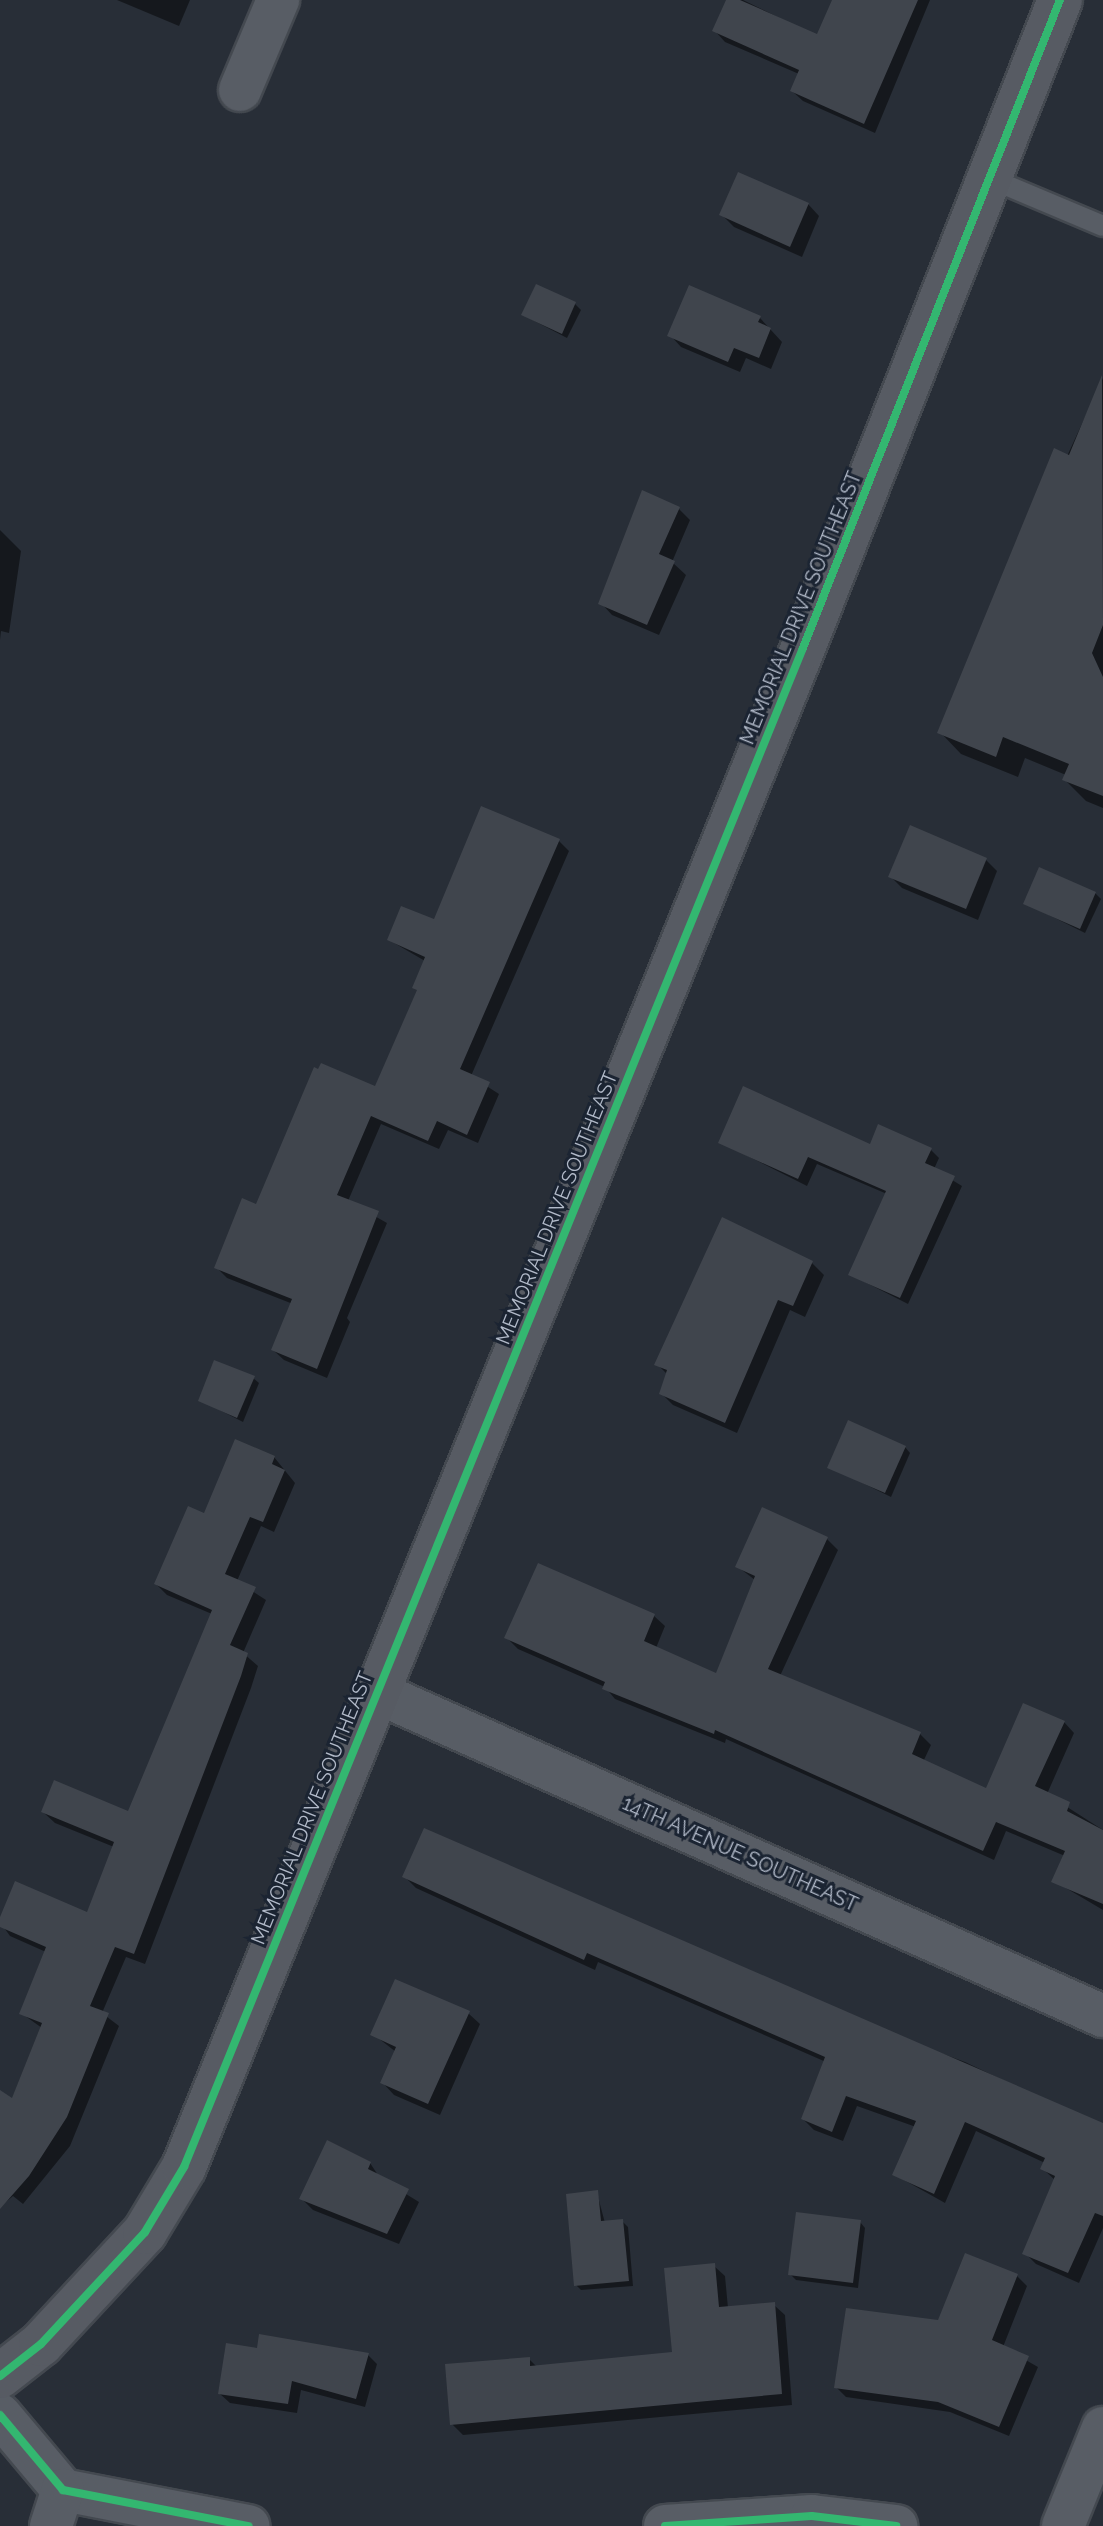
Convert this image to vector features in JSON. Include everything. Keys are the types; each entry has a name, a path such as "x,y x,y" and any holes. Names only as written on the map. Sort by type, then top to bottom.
{"street":[{"path":"240,90 278,0"},
{"name":"MEMORIAL DRIVE SOUTHEAST","path":"0,2376 41,2344 145,2232 184,2167 803,648 1060,0"},
{"name":"14TH AVENUE SOUTHEAST","path":"376,1692 1103,2016"},
{"path":"0,2415 57,2508 249,2526"},
{"path":"1063,2526 1103,2428"},
{"path":"665,2526 812,2516 896,2526"}],"lane":[{"path":"989,178 1103,226"}],"building":[{"path":"726,0 740,0 817,34 832,0 918,0 864,124 790,91 799,70 712,31"},
{"path":"738,172 809,203 790,247 719,215"},
{"path":"536,284 576,302 562,334 521,315"},
{"path":"689,285 761,316 758,322 771,328 759,358 734,348 728,362 667,336"},
{"path":"1102,375 1103,625 1092,653 1103,677 1103,796 1062,780 1069,764 1003,737 996,757 937,733 1054,448 1069,455"},
{"path":"642,490 680,507 659,554 675,561 647,625 598,604"},
{"path":"481,806 560,839 460,1069 490,1082 467,1135 437,1121 428,1141 371,1116 337,1195 379,1211 317,1369 271,1350 292,1299 214,1268 242,1198 256,1204 314,1067 318,1069 321,1063 375,1086 417,990 412,988 425,957 387,940 401,906 434,919"},
{"path":"910,825 987,858 966,909 888,877"},
{"path":"1039,867 1096,892 1080,929 1023,904"},
{"path":"743,1086 870,1144 878,1124 932,1148 925,1163 955,1176 900,1298 848,1275 886,1191 808,1157 798,1179 718,1143"},
{"path":"722,1217 813,1261 793,1306 778,1300 725,1423 659,1394 667,1370 654,1365"},
{"path":"214,1360 255,1376 237,1418 198,1401"},
{"path":"848,1420 906,1446 885,1493 827,1468"},
{"path":"235,1439 275,1456 272,1464 285,1470 263,1522 250,1517 225,1574 256,1587 230,1645 248,1653 241,1676 134,1954 115,1947 90,2006 109,2013 67,2117 29,2176 0,2209 0,2090 12,2098 42,2023 19,2014 46,1947 0,1927 0,1917 15,1881 87,1912 114,1842 41,1812 54,1780 128,1811 212,1610 154,1584 188,1506 204,1513"},
{"path":"762,1507 828,1537 768,1669 921,1732 912,1754 986,1788 1023,1703 1065,1721 1035,1786 1070,1802 1067,1811 1103,1830 1103,1904 1051,1882 1065,1851 996,1822 983,1851 715,1730 714,1734 602,1689 605,1682 504,1638 538,1563 655,1614 644,1641 716,1673 755,1576 735,1567"},
{"path":"424,1828 1103,2123 1103,2216 1095,2213 1068,2273 1022,2254 1055,2176 1040,2169 1045,2158 965,2122 934,2194 892,2175 916,2121 846,2096 832,2132 801,2119 825,2057 587,1953 584,1960 402,1877"},
{"path":"395,1979 470,2011 428,2104 380,2083 396,2047 370,2035"},
{"path":"327,2140 371,2162 368,2169 409,2189 387,2234 299,2199"},
{"path":"598,2190 601,2221 623,2219 629,2281 574,2286 566,2194"},
{"path":"796,2212 861,2220 853,2283 788,2275"},
{"path":"965,2253 1018,2274 992,2340 1029,2356 999,2427 938,2402 834,2388 846,2308 938,2320"},
{"path":"715,2263 719,2307 775,2302 782,2394 450,2425 445,2364 530,2357 530,2366 672,2352 664,2268"},
{"path":"259,2334 369,2353 356,2399 292,2381 288,2404 218,2394 226,2343 257,2348"}],"cycle path":[{"path":"0,2376 41,2344 145,2232 184,2167 803,648 1060,0"},
{"path":"0,2415 63,2490 249,2526"},
{"path":"665,2526 812,2516 896,2526"}]}
